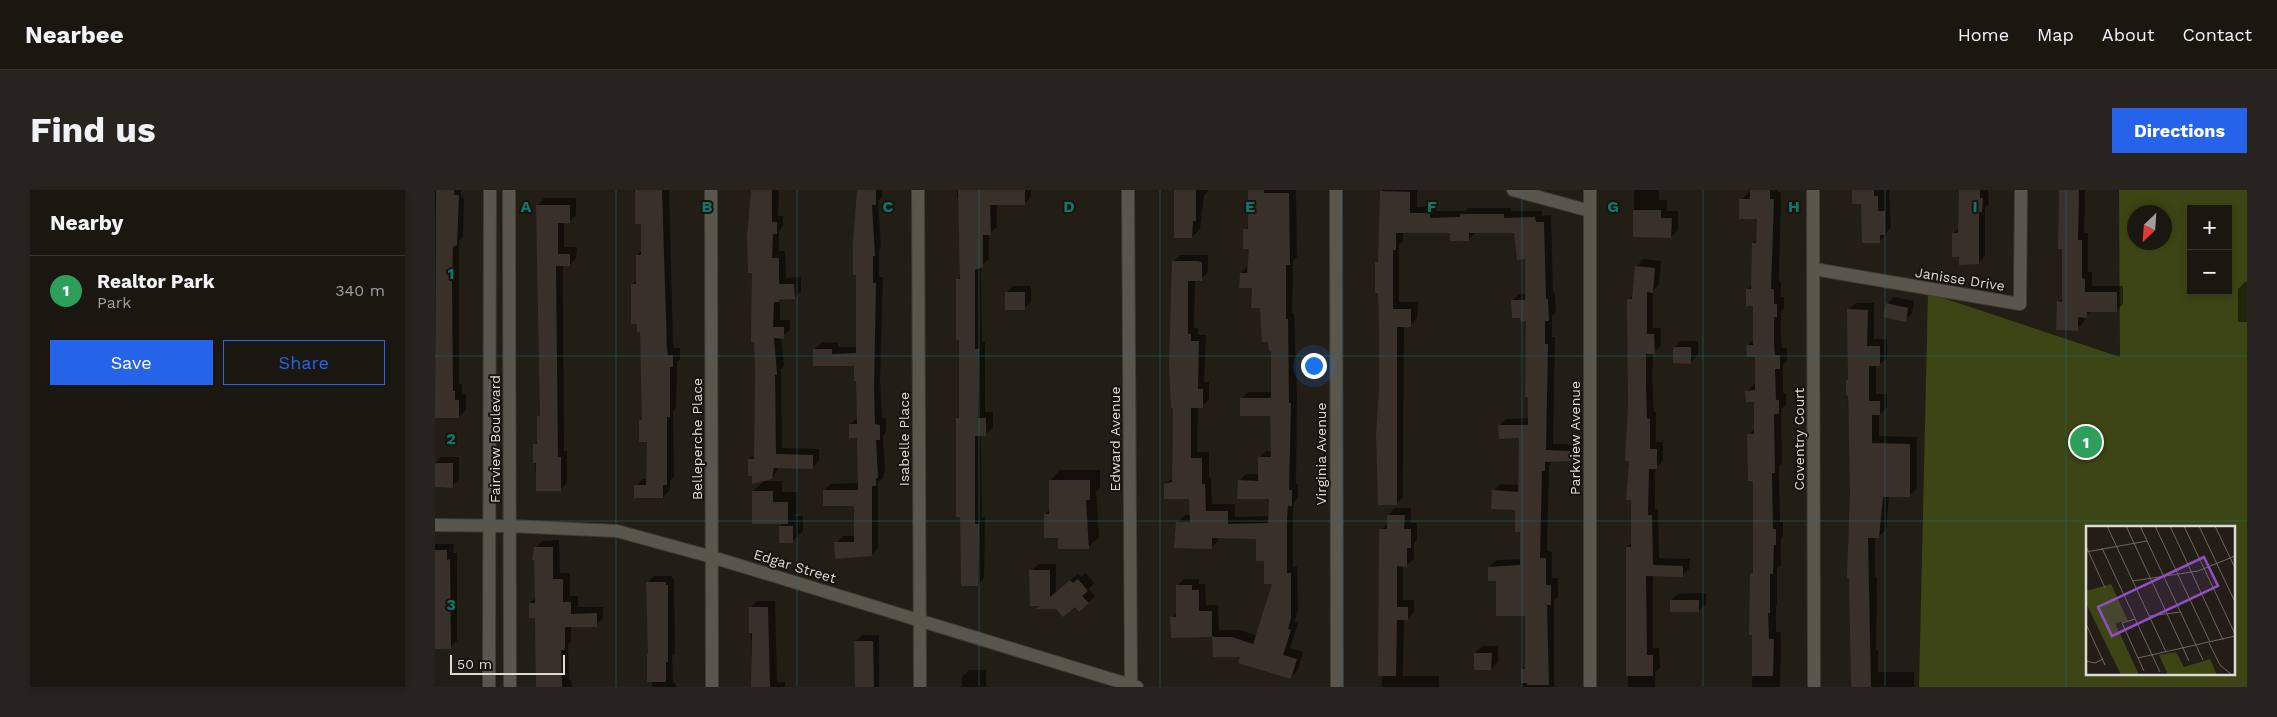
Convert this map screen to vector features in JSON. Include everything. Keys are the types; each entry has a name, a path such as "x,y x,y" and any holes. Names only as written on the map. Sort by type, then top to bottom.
{"street":[{"name":"Fairview Boulevard","path":"489,687 490,190"},
{"name":"Fairview Boulevard","path":"509,190 510,687"},
{"name":"Belleperche Place","path":"711,190 712,687"},
{"name":"Isabelle Place","path":"918,190 920,687"},
{"name":"Edward Avenue","path":"1128,190 1133,686"},
{"name":"Virginia Avenue","path":"1336,190 1337,687"},
{"path":"1513,190 1590,211"},
{"name":"Parkview Avenue","path":"1590,190 1590,687"},
{"name":"Coventry Court","path":"1813,190 1814,687"},
{"name":"Janisse Drive","path":"1814,269 2019,304 2021,190"},
{"name":"Edgar Street","path":"435,525 489,525 617,531 712,557 1133,686"}],"green space":[{"path":"2119,190 2247,190 2247,687 1919,687 1928,293 2120,357"}],"building":[{"path":"436,190 454,190 454,195 459,195 457,245 453,247 452,281 453,391 455,391 455,400 459,400 459,418 435,418"},
{"path":"635,190 662,190 667,349 668,355 673,355 673,367 670,367 670,417 667,417 667,485 663,485 663,498 634,498 634,485 646,485 647,442 639,442 639,420 642,420 640,332 637,332 637,324 631,324 631,284 636,284 636,255 641,255 641,224 635,224"},
{"path":"751,190 772,190 772,222 777,222 777,234 773,234 772,258 779,258 779,284 794,284 795,299 774,302 773,327 784,327 784,339 774,338 777,375 775,375 776,454 813,455 813,469 774,468 772,479 752,484 752,476 748,476 748,459 754,459 755,377 754,342 751,342 752,273 748,273 747,237"},
{"path":"857,190 876,190 876,205 872,205 875,256 873,256 873,283 876,283 875,424 880,425 880,440 876,440 878,478 876,478 876,486 872,486 872,556 835,559 834,542 854,542 854,506 823,506 823,490 858,490 857,438 849,438 849,424 857,424 856,381 854,381 854,366 813,366 813,349 832,349 832,354 856,353 856,275 853,275 853,243"},
{"path":"958,190 1025,190 1025,205 990,205 991,235 983,235 983,267 975,270 975,349 979,349 978,418 986,418 986,436 975,436 975,524 979,524 978,586 961,586 960,517 956,517 956,418 959,418 959,340 956,340 956,279 960,279"},
{"path":"1174,190 1196,190 1196,221 1193,221 1192,238 1174,238"},
{"path":"1248,190 1264,190 1264,193 1289,193 1290,265 1286,265 1286,319 1288,319 1289,403 1291,403 1289,490 1292,490 1292,506 1288,506 1287,519 1287,573 1291,573 1291,618 1288,629 1291,630 1283,655 1297,659 1291,679 1238,663 1240,657 1213,657 1212,637 1232,637 1253,644 1272,584 1264,584 1264,561 1256,561 1256,539 1212,538 1212,549 1174,548 1176,522 1190,522 1189,499 1164,499 1164,484 1172,482 1173,408 1171,408 1169,365 1172,261 1202,262 1202,281 1188,281 1188,334 1191,334 1191,341 1199,341 1198,389 1203,389 1203,408 1191,408 1191,458 1202,458 1202,484 1205,484 1206,511 1228,511 1228,524 1268,523 1269,499 1237,499 1238,480 1258,481 1258,457 1271,457 1270,416 1240,416 1240,398 1271,398 1271,351 1269,351 1268,342 1262,342 1260,308 1251,308 1252,288 1239,288 1240,273 1247,273 1249,249 1243,249 1243,229 1248,229"},
{"path":"1750,190 1770,190 1770,199 1774,199 1771,289 1774,289 1774,304 1777,304 1777,317 1774,317 1774,344 1775,355 1780,355 1780,369 1775,369 1776,400 1779,400 1779,414 1774,414 1775,473 1772,473 1773,529 1776,529 1776,545 1774,545 1773,574 1770,574 1770,613 1768,613 1769,639 1774,639 1773,676 1752,676 1752,635 1749,635 1750,574 1753,573 1753,481 1748,481 1747,434 1754,434 1754,402 1746,402 1745,391 1755,390 1755,357 1747,357 1746,345 1753,345 1753,306 1746,306 1746,289 1751,289 1752,243 1756,243 1757,219 1739,219 1739,199 1750,199"},
{"path":"1852,190 1874,190 1874,196 1878,196 1878,211 1885,211 1885,235 1880,235 1880,243 1862,243 1861,204 1852,204"},
{"path":"1959,190 1980,190 1980,198 1983,198 1982,212 1979,212 1979,264 1959,265 1959,257 1952,257 1952,233 1958,233"},
{"path":"2059,190 2079,190 2078,240 2082,240 2082,278 2085,279 2085,292 2117,292 2117,312 2087,312 2087,318 2078,317 2078,331 2056,330 2057,301 2062,302 2062,249 2058,249"},
{"path":"1380,191 1410,192 1410,213 1430,213 1430,218 1460,217 1460,214 1504,214 1504,218 1535,217 1536,222 1544,222 1546,299 1548,299 1549,321 1545,321 1545,344 1548,344 1546,450 1570,451 1571,461 1545,462 1545,471 1542,471 1540,558 1546,558 1546,585 1551,585 1551,605 1547,605 1549,685 1527,685 1527,683 1521,683 1521,669 1525,669 1525,616 1496,616 1496,581 1488,581 1488,567 1520,565 1520,532 1515,532 1515,510 1491,509 1492,490 1518,492 1519,438 1499,439 1498,425 1528,425 1528,397 1525,397 1526,321 1521,322 1520,318 1512,318 1511,300 1525,300 1525,259 1517,260 1514,233 1469,233 1469,241 1450,241 1450,233 1396,233 1396,250 1393,250 1393,309 1411,309 1411,327 1397,327 1397,505 1378,505 1376,434 1379,390 1379,327 1378,293 1375,293 1375,262 1378,262"},
{"path":"536,205 570,205 570,223 558,223 558,254 570,254 570,266 556,266 558,457 561,457 561,491 536,491 536,463 533,463 533,444 537,444 537,416 540,416"},
{"path":"1633,210 1661,210 1661,218 1672,218 1671,238 1633,237"},
{"path":"1635,266 1655,268 1653,293 1647,292 1647,334 1654,334 1655,354 1646,354 1647,418 1650,419 1650,449 1657,449 1657,469 1649,469 1648,515 1652,515 1653,565 1683,566 1683,577 1646,576 1647,655 1653,655 1653,676 1626,676 1626,547 1631,547 1631,500 1626,500 1629,461 1625,461 1628,406 1627,299 1632,299"},
{"path":"1005,292 1025,292 1025,310 1005,310"},
{"path":"1886,303 1908,308 1906,322 1883,317"},
{"path":"1847,309 1868,310 1867,346 1880,346 1880,366 1869,366 1869,401 1880,401 1880,415 1872,415 1872,443 1910,444 1910,497 1883,497 1879,538 1868,538 1871,687 1851,687 1849,578 1847,578 1850,491 1848,396 1846,395 1846,380 1848,380"},
{"path":"1673,347 1691,347 1691,364 1673,363"},
{"path":"435,463 453,463 453,488 435,487"},
{"path":"1049,480 1090,480 1090,500 1086,500 1089,549 1058,549 1058,538 1044,538 1044,514 1049,514"},
{"path":"752,491 773,491 773,502 788,502 788,524 752,524"},
{"path":"1387,515 1405,515 1404,529 1411,529 1411,548 1407,548 1407,567 1397,566 1397,607 1408,607 1408,620 1397,620 1396,676 1378,676 1379,529 1387,529"},
{"path":"779,526 793,526 793,543 779,543"},
{"path":"534,547 553,547 553,579 563,579 563,602 571,602 571,614 597,613 597,627 565,627 565,650 561,650 562,687 536,687 535,618 529,618 529,603 535,603 534,560 532,560"},
{"path":"435,550 447,550 447,560 450,559 451,649 435,649"},
{"path":"1029,570 1050,570 1050,597 1070,580 1073,583 1078,579 1088,591 1082,596 1089,603 1079,612 1075,607 1063,617 1056,609 1036,609 1040,606 1030,606"},
{"path":"646,582 666,582 666,585 668,585 668,662 666,662 666,682 647,682"},
{"path":"1176,585 1192,585 1192,590 1199,590 1199,611 1212,611 1212,637 1171,638 1170,617 1176,617"},
{"path":"1670,600 1699,600 1699,612 1670,612"},
{"path":"749,607 768,607 770,687 751,687 752,633 749,633"},
{"path":"854,641 873,641 874,687 855,687"},
{"path":"1474,653 1492,653 1491,670 1474,670"}],"place":[{"name":"Realtor Park","path":"2086,442"}]}
